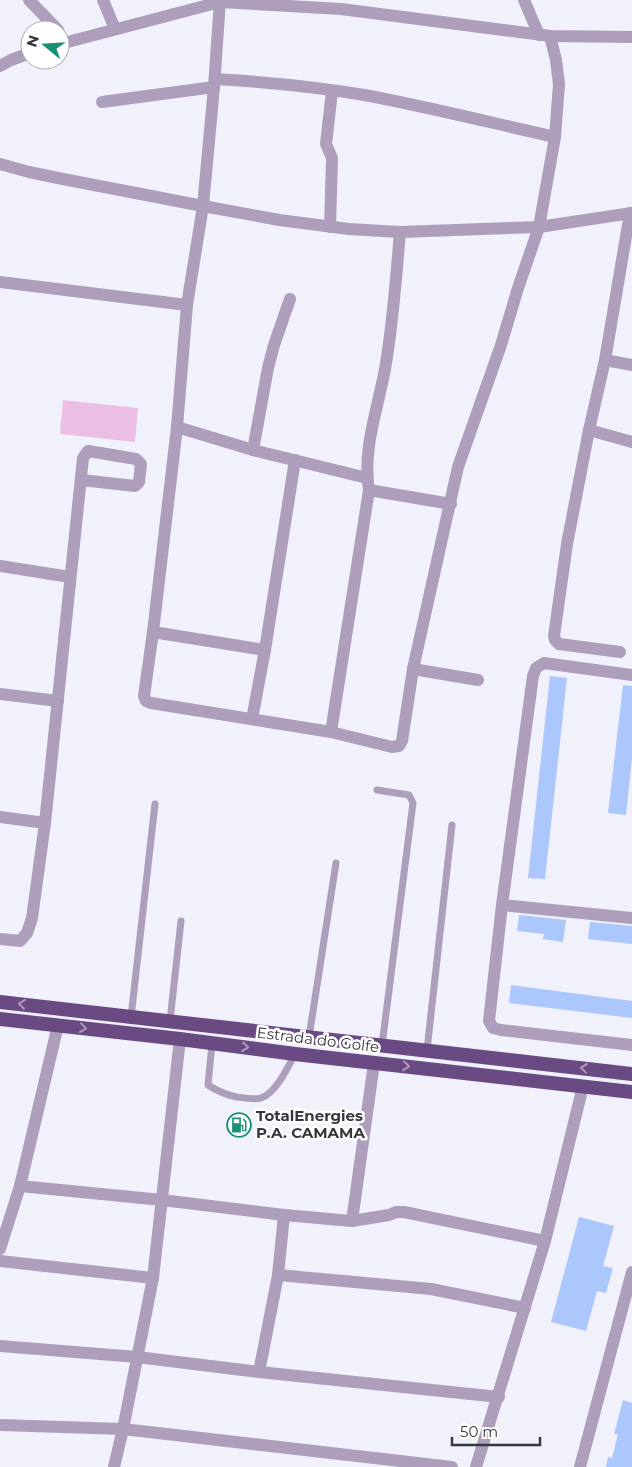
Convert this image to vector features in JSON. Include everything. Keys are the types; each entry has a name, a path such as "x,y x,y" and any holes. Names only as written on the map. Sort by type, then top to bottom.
{"highway":[{"name":"Estrada do Golfe","path":"0,1002 632,1074"},
{"name":"Estrada do Golfe","path":"0,1019 632,1092"}],"street":[{"path":"29,0 47,20"},
{"path":"103,0 115,29"},
{"path":"220,1 215,83 203,206 188,305 153,632 144,696 146,701 150,703 331,732 392,747 399,746 402,741 413,669 458,466 501,345 539,227 555,137 559,84 556,60 524,0"},
{"path":"70,36 115,29 220,1 341,9 544,36 632,37"},
{"path":"0,66 20,57"},
{"path":"102,102 215,83 266,82 368,96 555,137"},
{"path":"330,227 332,158 326,144 332,91"},
{"path":"0,164 29,172 203,206 330,227 400,232 539,227 631,213 605,360 589,430 567,544 554,636 559,644 620,652"},
{"path":"331,732 368,484 370,444 389,343 400,232"},
{"path":"0,282 188,305"},
{"path":"253,450 268,368 290,299"},
{"path":"605,360 632,365"},
{"path":"176,427 253,450 295,460 368,484 451,504"},
{"path":"589,430 632,442"},
{"path":"0,939 20,941 28,933 32,918 45,823 80,480 83,458 88,451 136,459 141,464 140,482 135,486 80,480"},
{"path":"252,719 265,650 295,460"},
{"path":"0,566 70,577"},
{"path":"153,632 265,650"},
{"path":"632,675 544,663 536,668 533,676 502,905 489,1021 492,1028 632,1045"},
{"path":"413,669 478,680"},
{"path":"0,694 58,701"},
{"path":"0,817 45,823"},
{"path":"502,905 632,918"},
{"path":"0,1249 20,1186 58,1025"},
{"path":"114,1467 153,1278 180,1039"},
{"path":"352,1221 374,1063"},
{"path":"476,1467 545,1241 583,1086"},
{"path":"20,1186 352,1221 404,1212 545,1241"},
{"path":"259,1372 278,1276 284,1215"},
{"path":"0,1261 153,1278"},
{"path":"580,1467 632,1272"},
{"path":"278,1276 432,1289 525,1308"},
{"path":"0,1346 137,1357 498,1397"},
{"path":"0,1425 123,1429 452,1467"}],"lane":[{"path":"378,790 409,795 413,803 382,1045"},
{"path":"131,1017 155,804"},
{"path":"427,1050 452,825"},
{"path":"309,1037 336,863"},
{"path":"170,1021 181,921"},
{"path":"212,1044 208,1085 228,1095 244,1098 261,1098 271,1091 282,1078 295,1054"}],"shaded area":[{"path":"63,400 138,408 135,442 60,434"}],"building":[{"path":"550,676 567,678 545,879 528,878"},
{"path":"623,685 632,686 632,758 626,815 608,813"},
{"path":"519,915 566,920 563,942 543,939 544,934 517,931"},
{"path":"590,922 632,926 632,944 588,939"},
{"path":"511,985 632,1001 632,1018 509,1003"},
{"path":"579,1217 614,1226 603,1266 613,1268 606,1293 597,1291 586,1331 551,1322"},
{"path":"623,1400 632,1403 632,1467 606,1467 608,1457 612,1458 618,1434 614,1434"}],"place":[{"name":"TotalEnergies P.A. CAMAMA","path":"239,1125"}]}
